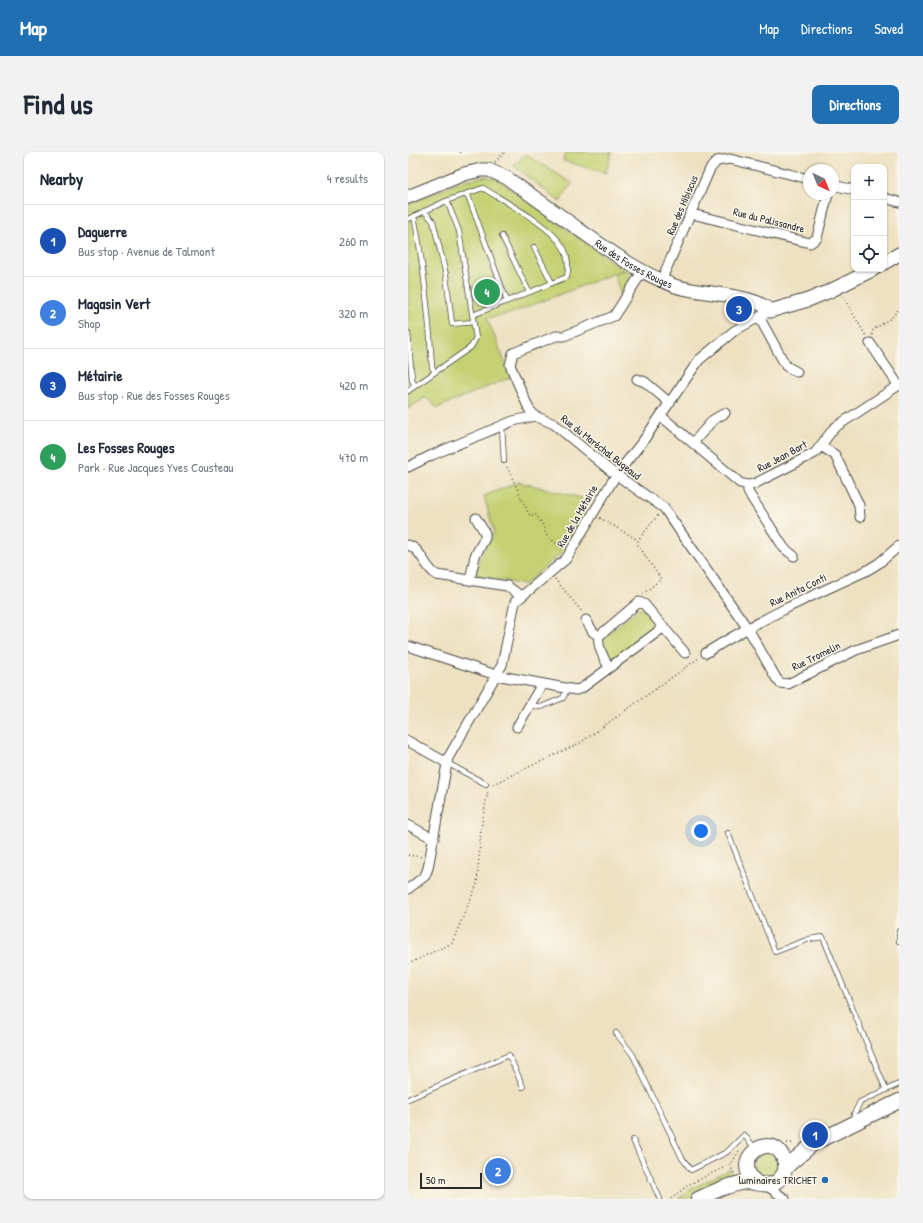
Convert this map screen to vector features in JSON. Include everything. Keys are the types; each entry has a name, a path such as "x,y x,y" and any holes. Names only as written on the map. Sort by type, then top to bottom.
{"main road":[{"path":"713,1192 747,1164 750,1156 756,1149 767,1146 776,1149 794,1148 814,1143 899,1101"},
{"path":"698,1199 739,1183 775,1183 783,1172 814,1143"},
{"path":"776,1149 784,1158 783,1172"},
{"path":"747,1164 749,1174 761,1183"}],"street":[{"name":"Rue des Hibiscus","path":"661,281 692,214 710,170 717,161 730,159 803,177"},
{"path":"408,197 464,174 490,170"},
{"name":"Rue des Fosses Rouges","path":"490,170 507,178 619,258 642,272 661,281 697,292 753,301 767,307 764,314"},
{"path":"839,186 851,189"},
{"path":"887,199 899,202"},
{"name":"Rue du Palissandre","path":"692,214 810,243 817,238 826,200"},
{"path":"887,261 899,254"},
{"path":"408,467 432,455 502,426 535,416 529,409 510,365 514,353 556,336 564,336 614,316 642,272"},
{"path":"797,372 786,366 764,314 808,300 837,288 868,272"},
{"name":"Rue de la Métairie","path":"408,889 425,876 434,839 448,758 502,665 513,606 521,596 570,554 616,475 661,416 704,355 734,331 764,314"},
{"path":"870,343 899,385"},
{"path":"637,379 645,382 670,403"},
{"name":"Rue Jean Bart","path":"748,485 754,484 815,453 834,428 899,385"},
{"path":"693,442 713,420 725,413"},
{"name":"Rue du Maréchal Bugeaud","path":"535,416 554,424 616,475 664,508 747,628"},
{"path":"661,416 740,483 748,485 748,492 784,548 794,556"},
{"path":"821,446 835,455 859,505 860,517"},
{"path":"470,580 475,556 485,538 476,518"},
{"path":"408,545 415,549 433,573 507,586 521,596"},
{"name":"Rue Anita Conti","path":"706,653 747,628 866,571 879,563 899,546"},
{"path":"609,667 604,660 598,640 599,636 639,602 644,604 685,653"},
{"path":"586,620 593,632 599,636"},
{"path":"408,646 496,675 567,689 582,688 664,627"},
{"name":"Rue Tromelin","path":"747,628 776,678 780,683 788,684 856,650 899,635"},
{"path":"517,727 542,684"},
{"path":"408,741 447,763"},
{"path":"408,825 434,839"},
{"path":"783,1172 785,1199"},
{"path":"761,1183 785,1199"}],"lane":[{"path":"408,218 467,193 483,188 548,230 564,247 569,267 566,277 473,315"},
{"path":"467,193 507,301"},
{"path":"408,391 472,347 476,338 459,230 447,201"},
{"path":"424,211 433,221 446,275 452,324 474,322"},
{"path":"414,216 422,259 432,367 435,372"},
{"path":"502,236 529,292"},
{"path":"534,247 552,283"},
{"path":"408,333 412,380 415,386"},
{"path":"502,426 504,461"},
{"path":"530,705 541,707 563,698 567,689"},
{"path":"447,763 486,784"},
{"path":"728,833 775,952 809,939 823,937 886,1090"},
{"path":"899,931 899,941"},
{"path":"616,1033 633,1055 682,1158 691,1170 727,1152 744,1136 756,1149"},
{"path":"408,1099 509,1055 523,1087"},
{"path":"858,1121 854,1114 860,1102 899,1084"},
{"path":"633,1140 660,1199"}],"path":[{"path":"490,170 498,158 505,152"},
{"path":"894,152 899,153"},
{"path":"837,288 857,319 870,343"},
{"path":"870,343 873,330 891,318 899,309"},
{"path":"504,461 530,516 535,514 542,523 546,535 570,554"},
{"path":"639,602 640,596 660,579 638,545 638,540 664,508"},
{"path":"593,515 638,540"},
{"path":"550,572 581,608 586,620"},
{"path":"408,964 452,943 477,884 481,829 489,786 580,743 706,653"},
{"path":"408,855 430,859"},
{"path":"671,1199 688,1185 730,1164 739,1151"},
{"path":"730,1164 734,1173"}],"green space":[{"path":"566,152 612,152 606,173 563,161"},
{"path":"525,154 572,183 560,202 514,166"},
{"path":"486,176 497,179 623,270 509,314 487,318 511,377 437,408 426,397 408,409 408,204 466,180"},
{"path":"625,270 629,271 630,278 621,295 614,274"},
{"path":"519,482 582,498 578,506 585,511 561,553 524,585 476,575 480,557 494,532 484,496"},
{"path":"638,609 643,609 655,624 654,631 618,657 609,657 603,648 603,638"},
{"path":"766,1152 775,1156 779,1165 775,1174 766,1178 757,1174 753,1165 757,1156"},
{"path":"730,1169 732,1174 714,1187 692,1197 678,1199 691,1189"}],"place":[{"name":"Les Fosses Rouges","path":"487,292"},
{"name":"Métairie","path":"739,309"},
{"name":"Daguerre","path":"815,1135"},
{"name":"Magasin Vert","path":"498,1171"},
{"name":"luminaires TRICHET","path":"825,1180"}]}
